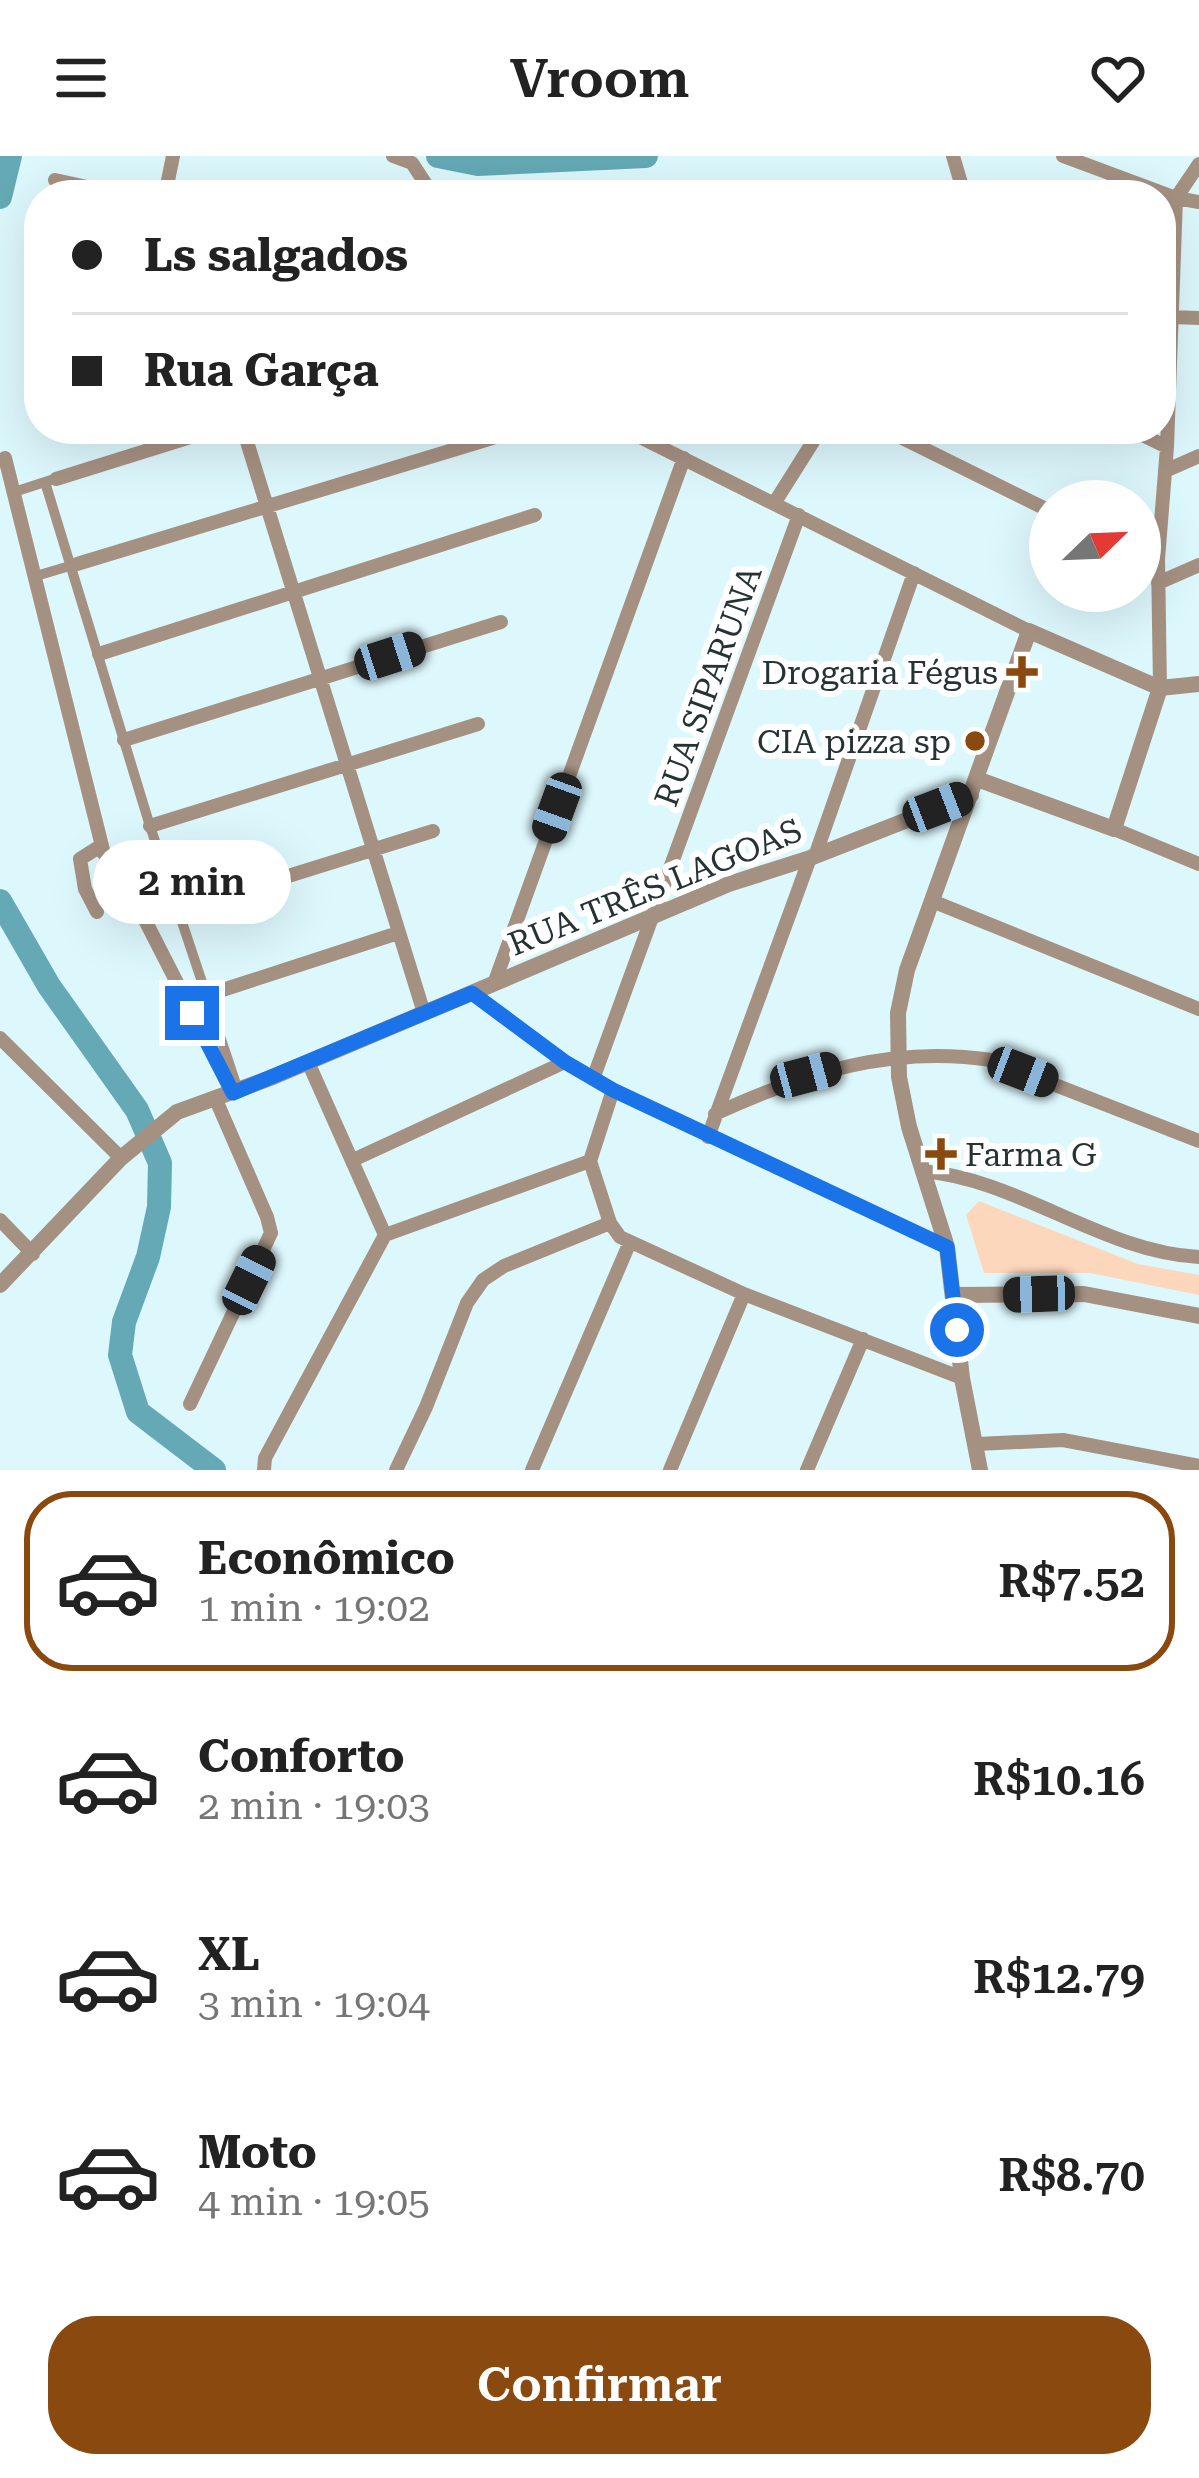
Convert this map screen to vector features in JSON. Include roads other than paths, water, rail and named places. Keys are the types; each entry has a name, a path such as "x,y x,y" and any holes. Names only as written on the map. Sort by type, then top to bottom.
{"street":[{"path":"393,156 408,160 424,180"},
{"path":"1063,156 1128,180"},
{"path":"1199,164 1176,198 1199,202"},
{"path":"14,492 167,444"},
{"path":"248,444 424,1013"},
{"path":"36,576 472,444"},
{"path":"655,444 1029,631 1160,688 1199,684"},
{"path":"775,502 812,444"},
{"path":"914,444 1029,501"},
{"path":"1161,444 1167,447"},
{"path":"1161,521 1167,444"},
{"path":"1165,470 1199,456"},
{"path":"5,458 103,850 125,881 229,1094"},
{"path":"494,984 684,458"},
{"path":"50,480 150,826 207,995 229,1094 271,1233 190,1404"},
{"name":"RUA SIPARUNA","path":"592,1079 799,514"},
{"path":"99,654 536,515"},
{"path":"1161,582 1199,565"},
{"path":"708,1137 914,573"},
{"path":"1114,829 1160,688 1159,612"},
{"path":"124,740 501,622"},
{"path":"980,1470 962,1378 947,1247 909,1127 898,1058 902,992 1029,631"},
{"path":"150,826 478,724"},
{"path":"974,787 1114,829 1199,864"},
{"name":"RUA TRÊS LAGOAS","path":"0,1285 140,1140 187,1108 308,1063 729,884 813,857 974,787"},
{"path":"178,910 433,830"},
{"path":"97,912 85,889 80,860 99,847 103,850"},
{"path":"932,901 1199,1009"},
{"path":"207,995 398,933"},
{"path":"472,993 592,1079 947,1247"},
{"path":"0,1039 121,1158"},
{"path":"716,1114 806,1075 941,1054 991,1060 1199,1141"},
{"path":"353,1160 565,1062"},
{"path":"308,1063 385,1235"},
{"path":"613,1090 590,1161 610,1223 630,1242 744,1294 962,1378"},
{"path":"264,1470 265,1458 385,1235 590,1161"},
{"path":"922,1171 944,1173 1009,1194 1156,1249 1199,1257"},
{"path":"0,1220 33,1254"},
{"path":"396,1470 476,1287 504,1265 610,1223"},
{"path":"532,1470 630,1242"},
{"path":"670,1470 744,1294"},
{"path":"955,1295 1084,1294 1199,1316"},
{"path":"808,1470 862,1339"},
{"path":"977,1444 1063,1440 1199,1466"}],"waterway":[{"path":"0,197 10,156"},
{"path":"438,156 478,164 646,156"},
{"path":"0,901 49,986 137,1110 160,1163 159,1207 148,1257 124,1322 120,1355 138,1412 214,1470"}],"place":[{"name":"Drogaria Fégus","path":"1022,672"},
{"name":"CIA pizza sp","path":"975,741"},
{"name":"Farma G","path":"941,1154"}]}
